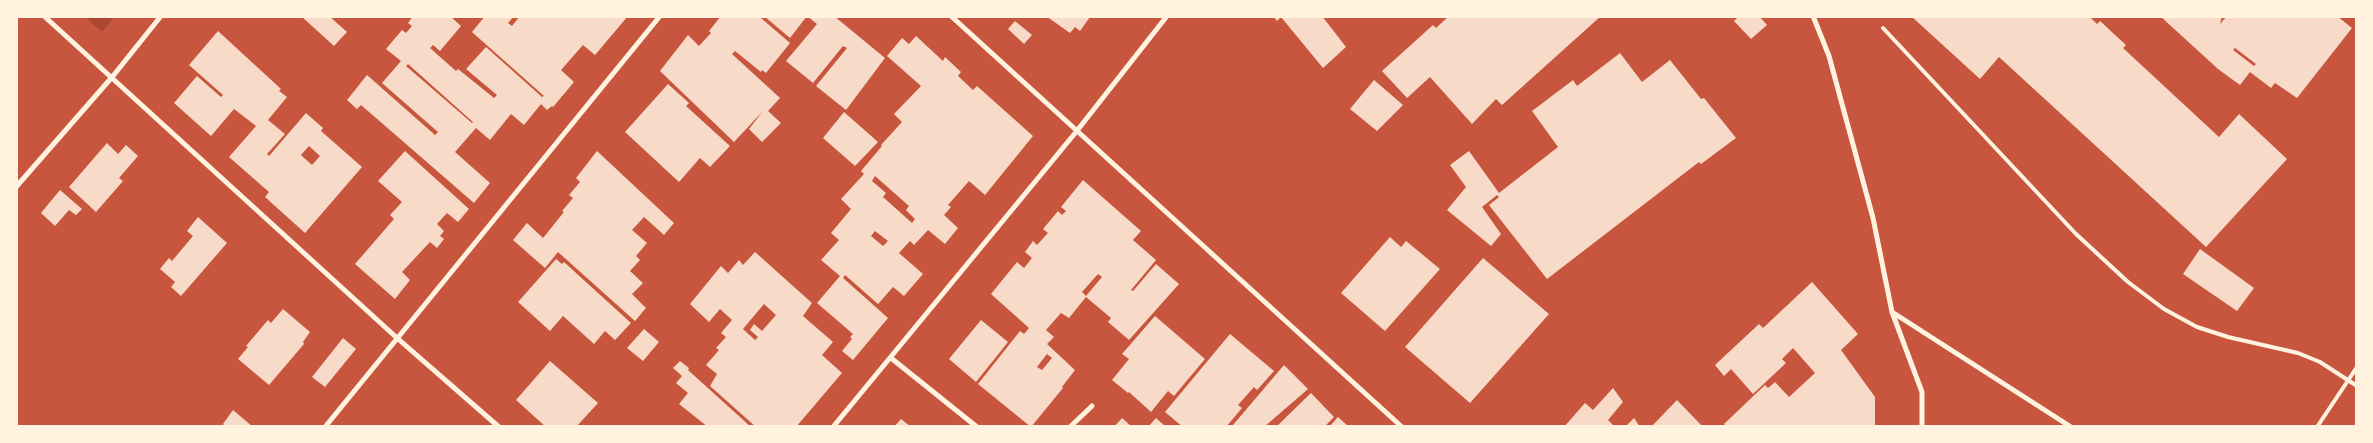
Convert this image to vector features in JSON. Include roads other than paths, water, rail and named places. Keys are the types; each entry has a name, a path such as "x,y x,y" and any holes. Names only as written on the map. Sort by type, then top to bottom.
{"street":[{"path":"44,16 113,76 397,338 499,427"},
{"path":"16,187 113,76 161,16"},
{"path":"325,427 660,16"},
{"path":"951,16 1076,132 1402,427"},
{"path":"833,427 1076,132 1167,16"},
{"path":"1813,16 1829,56 1872,218 1892,312 1922,392 1922,427"},
{"path":"1892,312 2070,427"},
{"path":"891,358 977,427"},
{"path":"1070,427 1092,406"}],"lane":[{"path":"1883,28 2076,234 2128,282 2164,309 2197,327 2228,337 2298,353 2320,362 2357,386"},
{"path":"2317,427 2357,368"}]}
